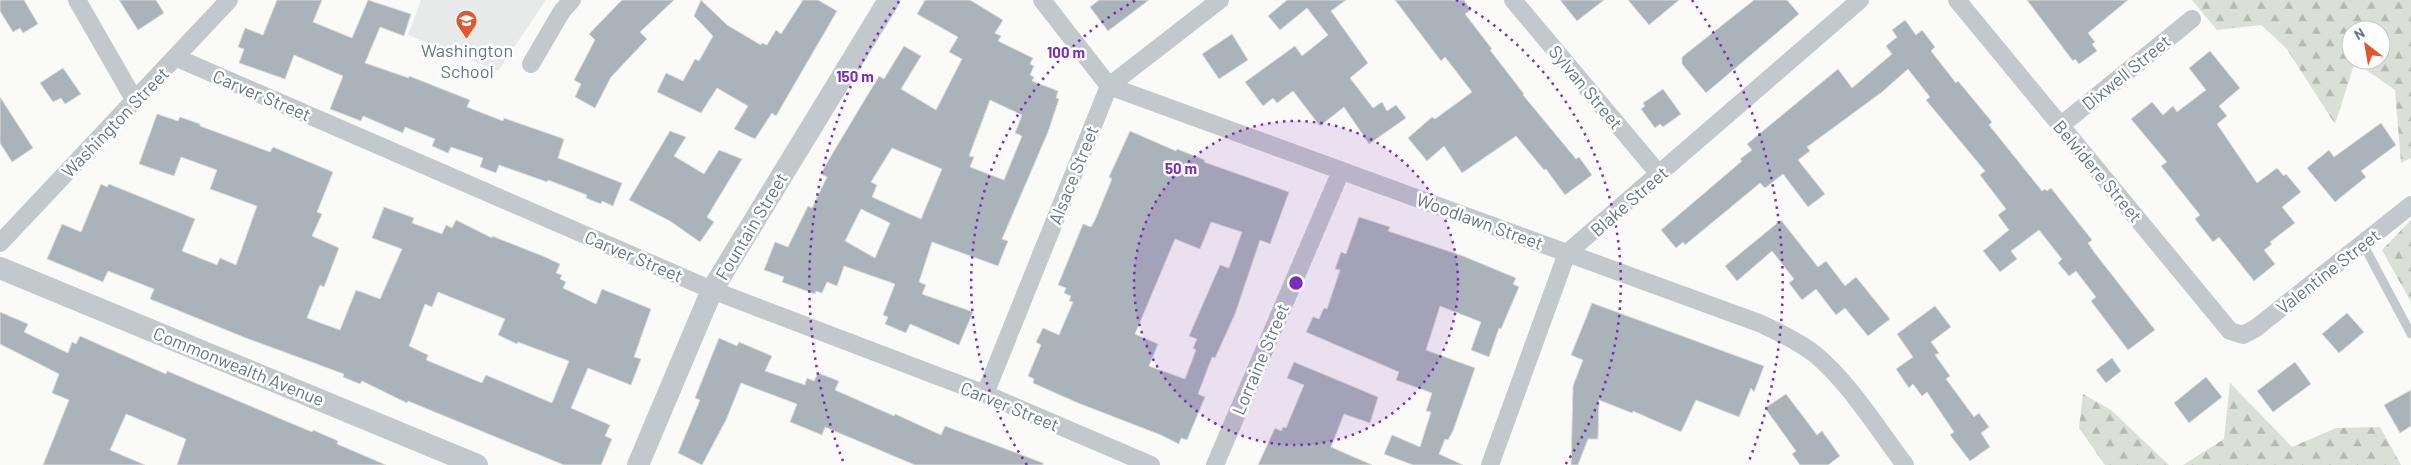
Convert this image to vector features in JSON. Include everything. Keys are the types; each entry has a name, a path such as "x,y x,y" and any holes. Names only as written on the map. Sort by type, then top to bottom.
{"street":[{"path":"77,0 136,100"},
{"name":"Washington Street","path":"0,243 177,58 229,0"},
{"path":"531,64 562,12 572,0"},
{"name":"Fountain Street","path":"638,465 712,290 889,0"},
{"path":"1042,0 1109,86 1220,0"},
{"name":"Sylvan Street","path":"1513,0 1659,174"},
{"name":"Blake Street","path":"1490,465 1568,253 1860,0"},
{"name":"Belvidere Street","path":"1957,0 2230,331 2243,335"},
{"name":"Dixwell Street","path":"2060,126 2192,19"},
{"name":"Carver Street","path":"177,58 712,290 985,394 1152,465"},
{"name":"Woodlawn Street","path":"1109,86 1759,323 1795,340 1815,355 1837,376 1905,465"},
{"name":"Alsace Street","path":"985,394 1109,86"},
{"name":"Lorraine Street","path":"1215,465 1341,170"},
{"name":"Valentine Street","path":"2243,335 2256,328 2411,206"},
{"name":"Commonwealth Avenue","path":"0,268 477,465"}],"lane":[{"path":"2363,244 2411,334"}],"shaded area":[{"name":"Washington School","path":"421,0 546,0 498,71 408,35"}],"green space":[{"path":"2192,0 2411,0 2411,158 2401,163 2395,90 2366,70 2391,70 2391,20 2341,20 2341,70 2352,70 2335,124 2286,48 2261,25 2217,30"},
{"path":"2411,220 2411,302 2382,250"},
{"path":"2230,383 2292,447 2336,428 2380,427 2401,465 2183,465 2224,439"},
{"path":"2083,394 2111,410 2169,465 2105,465 2079,428"}],"building":[{"path":"0,0 24,0 38,24 23,33 20,28 13,32 0,11"},
{"path":"119,0 156,0 164,13 138,30"},
{"path":"277,0 322,0 313,22 352,38 368,0 411,14 404,36 380,27 365,63 409,78 409,76 470,100 467,107 503,121 504,118 564,139 558,158 622,183 613,206 602,201 601,204 586,198 587,195 548,180 547,182 499,165 496,173 480,167 483,158 451,147 448,153 432,146 435,139 405,127 403,133 363,116 361,121 330,109 343,76 294,55 285,79 239,63 244,49 238,47 245,28 263,35"},
{"path":"622,0 674,0 640,32 647,39 611,77 595,108 575,97 581,84 574,80 595,40 589,34"},
{"path":"701,0 727,25 761,45 762,43 767,45 776,30 781,34 803,0 818,0 837,11 776,116 772,113 755,139 734,129 748,106 717,88 701,113 657,92 666,73 683,81 695,59 699,61 713,36 694,16"},
{"path":"925,0 970,0 1003,20 995,33 1001,36 998,41 1033,58 1030,64 1034,66 1030,75 1034,77 1032,81 1058,91 1056,98 1059,99 1048,132 1002,239 1008,241 998,266 932,242 919,282 926,285 922,294 973,312 959,345 910,324 906,333 885,324 888,317 883,315 895,284 844,266 837,286 827,282 822,293 816,291 815,294 782,282 784,277 764,270 775,242 788,247 808,206 812,208 827,177 821,174 828,161 879,76 884,79 904,46 921,56 901,89 936,110 962,59 949,52 958,37 917,14","holes":["990,100 1022,115 1015,133 1022,136 1004,180 970,167 974,157 969,156","892,148 942,169 921,219 872,197 877,185 871,182","861,209 890,223 875,258 845,241"]},
{"path":"1099,0 1149,0 1108,31 1090,7"},
{"path":"1287,0 1346,0 1331,11 1368,63 1350,78 1373,108 1382,102 1387,111 1396,105 1406,118 1369,144 1344,107 1320,126 1293,91 1277,103 1273,98 1263,106 1245,82 1295,46 1302,56 1328,35 1307,8 1280,30 1268,16"},
{"path":"1395,0 1464,0 1471,10 1465,14 1492,49 1490,50 1523,95 1576,159 1579,157 1592,175 1565,195 1546,169 1544,170 1516,136 1462,173 1444,146 1427,161 1408,138 1432,117 1435,119 1472,92 1445,57 1441,61"},
{"path":"1560,0 1604,0 1577,21"},
{"path":"1628,0 1679,0 1649,25"},
{"path":"1754,0 1787,0 1799,14 1706,93 1682,64 1682,57"},
{"path":"2027,0 2128,0 2088,33 2095,42 2092,44 2097,51 2079,64 2075,59 2073,61"},
{"path":"1905,20 1916,35 1922,30 1935,47 1931,51 1956,83 1958,81 1992,122 1989,125 2042,191 2045,189 2047,191 2051,188 2092,240 2088,243 2094,252 2155,330 2128,350 2091,301 2096,297 2076,271 2069,276 2058,263 2062,259 2039,230 2011,251 2017,259 2000,272 1983,251 2009,230 1998,215 2006,209 1980,175 1985,171 1926,100 1930,97 1908,69 1882,92 1807,147 1810,151 1798,160 1825,194 1808,207 1783,174 1765,188 1760,183 1685,245 1683,242 1676,248 1661,230 1742,161 1740,159 1752,150 1747,144 1838,69 1852,88 1892,54 1886,46 1897,37 1892,30"},
{"path":"1232,34 1248,60 1219,79 1202,54"},
{"path":"2210,51 2240,88 2219,106 2227,116 2217,124 2257,183 2277,168 2284,176 2286,174 2301,192 2282,207 2295,223 2270,242 2272,244 2264,250 2275,264 2254,281 2219,237 2213,242 2195,219 2200,215 2161,166 2167,162 2131,119 2152,102 2163,115 2173,106 2177,112 2206,90 2189,68"},
{"path":"63,68 81,94 65,104 61,98 53,102 40,83"},
{"path":"1663,89 1681,114 1663,127 1660,124 1655,128 1641,109 1645,106 1643,103"},
{"path":"0,97 33,148 12,162 0,143"},
{"path":"157,114 178,121 180,117 270,152 273,147 333,172 317,212 322,214 312,236 339,248 324,287 320,285 307,318 340,330 356,290 380,299 402,249 372,238 384,207 414,218 412,223 442,234 446,225 452,228 456,220 492,238 492,236 545,257 560,264 556,273 562,275 560,279 566,282 563,288 596,304 602,289 651,309 634,357 641,359 631,385 588,368 571,408 610,425 605,436 612,439 601,465 564,465 408,401 407,403 362,381 360,384 343,377 344,374 246,338 150,299 154,289 108,271 103,282 47,259 62,224 81,232 101,184 107,187 109,184 195,219 182,251 217,265 220,258 236,265 257,206 210,189 217,170 181,157 174,176 139,164","holes":["438,292 505,319 498,335 517,344 518,342 569,361 552,403 486,375 482,383 426,360 428,355 409,346 425,304 432,307"]},
{"path":"2381,123 2396,145 2361,171 2366,177 2335,202 2307,168 2329,150 2334,157"},
{"path":"670,131 686,137 674,156 704,174 719,150 742,159 707,217 714,222 700,242 670,221 629,200"},
{"path":"1130,131 1176,151 1177,149 1205,160 1204,162 1289,192 1270,244 1260,240 1235,314 1215,358 1212,357 1198,394 1205,397 1187,440 1181,438 1179,444 1033,383 1034,379 1028,376 1041,345 1036,342 1043,328 1059,335 1073,302 1069,301 1071,296 1064,293 1066,288 1058,285 1083,224 1091,227 1095,220 1112,179 1109,177","holes":["1211,222 1242,232 1229,268 1220,265 1189,336 1197,339 1193,348 1196,350 1185,379 1149,366 1158,344 1135,334 1175,239 1200,249"]},
{"path":"1359,217 1390,227 1388,231 1463,256 1516,278 1513,284 1519,287 1501,329 1499,328 1489,357 1471,350 1481,322 1440,306 1426,350 1475,368 1453,431 1448,440 1445,439 1439,454 1463,465 1413,465 1384,454 1392,435 1420,447 1431,412 1426,411 1432,393 1396,380 1399,372 1306,332 1313,317 1319,319 1324,308 1327,309 1340,270 1335,269 1341,252 1346,254"},
{"path":"1781,220 1818,267 1826,261 1845,286 1856,277 1890,319 1868,336 1845,308 1836,315 1816,289 1802,300 1789,283 1794,279 1772,251 1737,281 1725,266"},
{"path":"1592,303 1764,366 1754,392 1751,388 1739,417 1696,400 1681,432 1633,411 1632,413 1599,400 1598,439 1588,439 1578,465 1571,465 1573,386 1583,360 1571,355"},
{"path":"1935,306 1951,327 1931,342 1939,353 1935,355 1950,376 1946,379 1974,417 1979,413 1989,427 1981,433 1990,447 1970,461 1950,435 1954,432 1927,392 1922,396 1913,384 1909,388 1896,369 1913,357 1897,334"},
{"path":"0,312 28,324 24,332 68,353 72,342 76,344 80,336 166,374 167,371 312,432 313,430 338,441 337,444 386,465 177,465 186,439 126,414 110,450 145,465 43,465 69,400 52,393 59,374 0,344"},
{"path":"2347,313 2364,332 2339,353 2322,334"},
{"path":"719,338 737,346 739,342 772,356 765,371 805,385 807,378 814,381 818,373 839,381 835,390 894,416 895,414 941,435 945,426 1043,463 1043,465 915,465 825,427 822,435 790,422 797,404 741,383 726,420 702,465 678,453 700,400 695,398"},
{"path":"2112,358 2121,371 2106,383 2096,370"},
{"path":"1294,362 1378,397 1370,423 1344,414 1331,447 1372,465 1258,465 1275,428 1281,431 1283,427 1286,428 1304,385 1287,378"},
{"path":"2295,362 2311,384 2273,412 2257,391"},
{"path":"2206,377 2222,397 2189,423 2174,403"},
{"path":"2411,390 2411,426 2400,433 2384,405"},
{"path":"1786,394 1817,435 1822,431 1840,456 1828,465 1800,465 1792,454 1796,451 1765,408"}],"place":[{"name":"Washington School","path":"467,39"}]}
